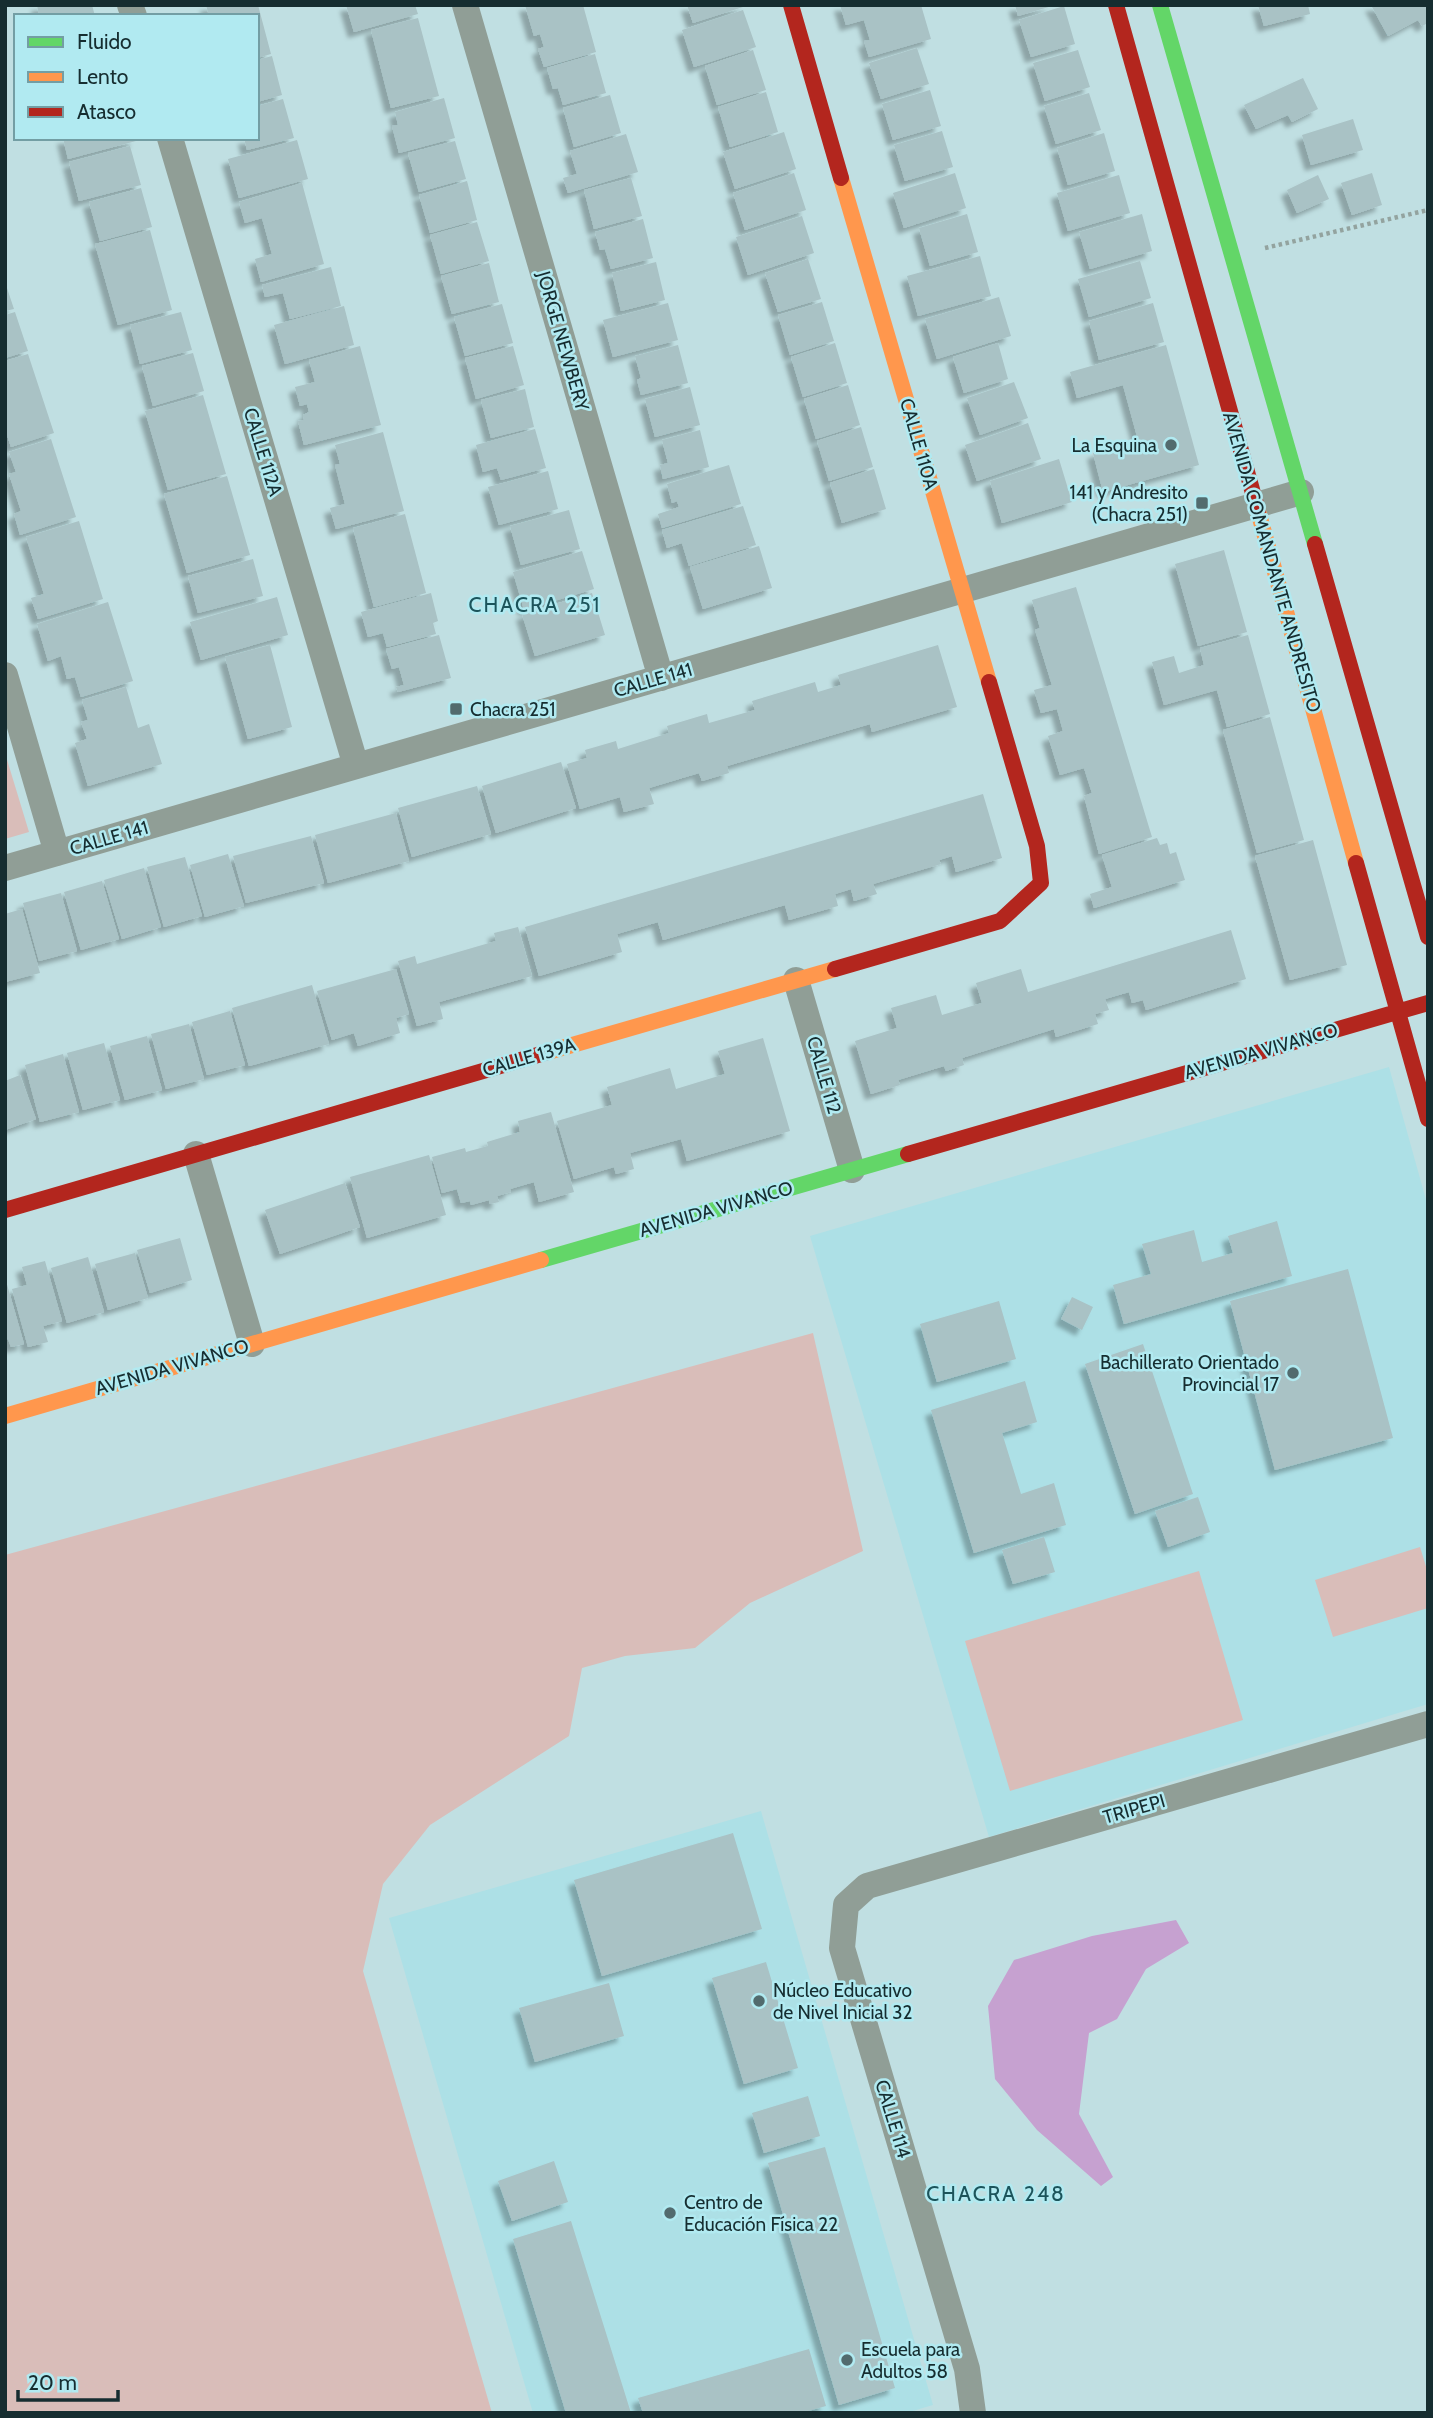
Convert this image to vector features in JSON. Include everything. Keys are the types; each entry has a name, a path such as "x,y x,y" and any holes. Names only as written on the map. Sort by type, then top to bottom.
{"street":[{"name":"JORGE NEWBERY","path":"465,5 661,678"},
{"name":"CALLE 110A","path":"792,5 1037,846 1041,883"},
{"name":"AVENIDA COMANDANTE ANDRESITO","path":"1116,5 1428,1119"},
{"path":"1160,5 1428,937"},
{"name":"CALLE 112A","path":"171,140 356,766"},
{"name":"CALLE 141","path":"5,868 1301,492"},
{"path":"5,675 57,853"},
{"name":"CALLE 139A","path":"5,1210 1000,921 1041,883"},
{"name":"CALLE 112","path":"796,980 852,1170"},
{"name":"AVENIDA VIVANCO","path":"5,1416 1428,1003"},
{"path":"196,1154 252,1344"},
{"name":"TRIPEPI","path":"846,1905 867,1886 1428,1724"},
{"name":"CALLE 114","path":"846,1905 842,1948 967,2369 973,2413"}],"path":[{"path":"1234,256 1428,210"}],"shaded area":[{"path":"5,753 29,832 5,839"},
{"path":"1389,1067 1428,1207 1428,1704 989,1837 810,1236"},
{"path":"813,1333 863,1551 750,1603 695,1648 625,1656 582,1668 569,1736 430,1825 383,1884 363,1971 492,2413 5,2413 5,1555"},
{"path":"1420,1547 1428,1573 1428,1608 1333,1637 1315,1580"},
{"path":"1199,1571 1243,1720 1010,1791 965,1641"},
{"path":"761,1811 933,2405 906,2413 533,2413 389,1918"},
{"path":"1176,1920 1189,1943 1146,1969 1117,2019 1089,2033 1079,2114 1113,2177 1101,2186 1037,2130 995,2079 988,2006 1014,1960 1092,1936"}],"building":[{"path":"37,5 92,5 94,14 39,14"},
{"path":"206,5 258,5 271,54 259,57 259,14 208,14"},
{"path":"346,5 415,5 418,14 354,32"},
{"path":"525,5 583,5 596,52 544,67 538,49 544,47 540,34 534,36"},
{"path":"687,5 746,5 746,6 693,23"},
{"path":"840,5 921,5 931,39 869,57 864,41 870,40 864,20 846,25"},
{"path":"1015,5 1052,5 1052,6 1018,16"},
{"path":"1258,5 1308,5 1310,14 1264,26"},
{"path":"1371,5 1428,5 1428,23 1422,26 1418,20 1388,36"},
{"path":"1064,6 1075,44 1031,57 1019,20"},
{"path":"743,10 756,47 694,67 682,30"},
{"path":"418,18 439,96 391,108 371,30"},
{"path":"917,48 929,84 881,99 869,63"},
{"path":"753,50 766,90 717,105 705,66"},
{"path":"1078,50 1090,87 1045,101 1033,63"},
{"path":"595,54 606,93 563,105 558,88 553,89 547,68"},
{"path":"272,56 282,95 259,101 259,59"},
{"path":"1303,78 1318,109 1292,122 1288,115 1256,129 1244,105"},
{"path":"930,90 941,126 893,140 882,104"},
{"path":"766,92 778,132 730,147 718,107"},
{"path":"1089,93 1101,130 1056,144 1044,106"},
{"path":"610,95 621,133 574,147 563,108"},
{"path":"444,98 455,138 399,153 392,126 398,125 395,112"},
{"path":"283,99 294,138 247,150 244,140 259,140 259,105"},
{"path":"1353,119 1363,150 1311,165 1302,135"},
{"path":"942,131 953,167 905,181 894,145"},
{"path":"784,132 796,169 735,189 723,152"},
{"path":"1104,133 1115,171 1068,185 1057,148"},
{"path":"626,134 638,172 568,193 563,178 577,174 570,151"},
{"path":"63,140 136,141 68,159"},
{"path":"297,140 308,179 239,198 228,159"},
{"path":"455,141 466,179 419,192 408,153"},
{"path":"130,146 141,185 79,201 69,162"},
{"path":"794,173 806,210 745,230 733,193"},
{"path":"955,173 966,208 904,228 893,193"},
{"path":"1372,173 1382,205 1352,215 1341,183"},
{"path":"1119,175 1130,213 1068,231 1057,193"},
{"path":"1318,175 1329,199 1297,213 1287,190"},
{"path":"631,178 642,216 594,229 584,190"},
{"path":"467,181 477,220 430,233 419,195"},
{"path":"302,183 324,264 261,282 255,259 272,254 262,218 245,223 239,202"},
{"path":"141,188 152,227 100,241 89,202"},
{"path":"967,214 978,252 930,266 919,228"},
{"path":"1142,214 1152,251 1090,269 1079,232"},
{"path":"802,216 814,253 748,275 736,237"},
{"path":"643,219 653,258 611,269 605,249 600,250 595,232"},
{"path":"477,222 489,261 441,274 430,235"},
{"path":"150,230 172,310 118,325 95,244"},
{"path":"980,256 991,296 918,316 907,276"},
{"path":"808,259 821,299 778,312 765,273"},
{"path":"1140,261 1151,298 1089,317 1078,279"},
{"path":"656,262 665,300 621,311 612,273"},
{"path":"489,263 499,302 452,314 441,276"},
{"path":"331,267 341,306 290,319 283,293 265,297 262,285"},
{"path":"5,282 14,309 5,311"},
{"path":"999,297 1011,336 937,359 925,319"},
{"path":"822,302 834,341 790,355 778,315"},
{"path":"668,303 678,340 613,357 603,320"},
{"path":"1153,303 1164,342 1099,360 1089,321"},
{"path":"502,304 513,343 465,356 454,317"},
{"path":"344,306 354,345 285,364 274,325"},
{"path":"15,312 28,351 5,358 5,315"},
{"path":"181,312 192,350 140,364 130,325"},
{"path":"835,343 847,383 803,397 791,357"},
{"path":"998,343 1008,379 964,393 953,357"},
{"path":"678,345 688,383 641,395 637,380 641,378 635,356"},
{"path":"1166,345 1199,465 1103,492 1093,453 1138,440 1123,385 1077,398 1070,372"},
{"path":"360,346 381,425 304,445 298,421 304,420 303,415 309,412 307,404 300,406 295,387 315,382 309,360"},
{"path":"513,346 524,385 476,399 465,358"},
{"path":"193,353 204,391 153,406 142,366"},
{"path":"28,354 54,433 11,447 5,429 5,361"},
{"path":"1014,382 1028,418 980,435 967,398"},
{"path":"848,385 860,425 816,439 804,399"},
{"path":"690,387 700,425 655,437 645,399"},
{"path":"525,389 534,427 491,438 481,400"},
{"path":"203,395 226,474 168,490 145,411"},
{"path":"1028,423 1041,459 977,481 965,445"},
{"path":"861,427 873,467 829,481 817,441"},
{"path":"535,429 546,468 501,480 497,468 483,472 476,445"},
{"path":"700,430 709,467 663,479 660,465 668,463 662,440"},
{"path":"383,432 404,511 336,529 330,508 345,504 335,465 340,464 335,445"},
{"path":"51,439 76,517 20,535 14,514 21,511 9,474 16,472 9,452"},
{"path":"1059,459 1072,502 1002,523 990,481"},
{"path":"729,465 741,504 662,528 658,514 679,507 677,501 672,503 667,484"},
{"path":"874,469 886,509 842,523 830,483"},
{"path":"548,471 558,509 499,525 488,487"},
{"path":"227,476 250,555 187,573 164,494"},
{"path":"743,506 756,545 689,566 682,543 667,548 662,530"},
{"path":"569,510 580,549 521,565 510,526"},
{"path":"405,514 426,593 374,607 353,528"},
{"path":"79,521 103,599 38,619 31,598 44,594 26,537"},
{"path":"759,546 772,588 703,609 690,567"},
{"path":"1224,550 1247,632 1198,646 1175,564"},
{"path":"582,551 594,589 524,610 513,572"},
{"path":"253,559 263,596 198,613 188,576"},
{"path":"1076,587 1152,837 1099,854 1084,796 1092,793 1084,768 1060,775 1048,736 1063,731 1057,709 1041,713 1034,690 1052,685 1035,630 1040,628 1032,600"},
{"path":"431,593 438,621 433,623 436,634 387,647 383,633 368,637 361,612"},
{"path":"592,593 605,635 535,656 522,614"},
{"path":"277,597 288,635 201,660 190,622"},
{"path":"108,602 133,681 81,697 75,677 67,679 61,656 48,661 37,624"},
{"path":"439,635 451,678 398,692 396,687 404,685 399,667 392,669 386,649"},
{"path":"1248,635 1270,714 1227,727 1217,690 1164,705 1152,662 1174,656 1179,673 1204,665 1200,648"},
{"path":"270,645 292,727 248,739 225,657"},
{"path":"938,645 957,707 872,732 870,724 727,766 729,773 702,781 699,773 649,788 654,804 624,812 620,797 580,809 567,764 587,758 585,750 616,741 618,749 669,733 667,726 707,714 709,723 755,710 752,701 815,682 818,692 841,685 838,675"},
{"path":"126,687 138,728 149,724 162,764 88,786 75,743 87,739 81,722 88,720 82,700"},
{"path":"1270,717 1304,840 1257,853 1223,730"},
{"path":"561,762 576,808 496,833 482,786"},
{"path":"477,786 491,834 412,857 398,808"},
{"path":"983,794 1002,858 956,872 952,856 939,860 941,864 873,884 877,894 854,901 851,889 835,894 838,906 789,920 785,905 663,940 658,922 617,934 622,952 539,976 525,927"},
{"path":"396,813 409,861 328,883 315,835"},
{"path":"311,836 324,883 246,903 233,856"},
{"path":"1157,838 1160,845 1167,843 1170,854 1176,852 1185,880 1094,908 1090,894 1112,887 1102,855"},
{"path":"1313,840 1347,965 1290,980 1255,856"},
{"path":"228,854 244,906 205,917 190,865"},
{"path":"185,857 202,916 164,927 147,867"},
{"path":"144,868 161,927 122,939 104,880"},
{"path":"102,881 119,939 81,950 64,892"},
{"path":"61,893 77,951 39,961 23,903"},
{"path":"22,909 40,973 5,982 5,914"},
{"path":"518,927 532,976 439,1002 443,1019 417,1026 398,961 415,956 417,964 496,941 494,933"},
{"path":"1231,930 1246,979 1146,1010 1143,1000 1132,1003 1129,992 1105,999 1109,1010 1095,1014 1098,1024 1056,1037 1054,1029 962,1058 964,1065 946,1071 944,1066 898,1080 900,1085 871,1094 855,1041 897,1028 891,1008 936,995 942,1015 982,1003 976,983 1021,969 1028,992"},
{"path":"396,969 409,1014 396,1018 400,1033 358,1046 354,1033 332,1040 317,991"},
{"path":"312,985 329,1044 249,1066 232,1008"},
{"path":"230,1011 245,1065 207,1075 192,1022"},
{"path":"189,1024 204,1079 166,1089 151,1034"},
{"path":"147,1036 162,1090 125,1100 110,1046"},
{"path":"763,1038 790,1131 687,1161 681,1139 630,1153 634,1169 616,1174 614,1167 574,1179 557,1121 612,1105 607,1087 670,1068 676,1089 725,1074 718,1051"},
{"path":"104,1043 120,1100 83,1110 67,1053"},
{"path":"63,1054 79,1112 40,1122 25,1065"},
{"path":"20,1075 36,1119 5,1130 5,1081"},
{"path":"551,1112 574,1192 539,1202 534,1182 497,1196 499,1202 490,1204 489,1200 471,1205 470,1201 461,1203 457,1189 442,1193 432,1157 465,1148 466,1152 488,1146 487,1142 520,1132 518,1121"},
{"path":"429,1155 446,1215 367,1238 350,1177"},
{"path":"345,1183 360,1227 280,1254 265,1210"},
{"path":"1277,1221 1292,1276 1124,1324 1113,1285 1151,1274 1142,1244 1194,1230 1202,1262 1233,1253 1228,1236"},
{"path":"180,1238 192,1280 150,1293 137,1250"},
{"path":"135,1253 148,1298 108,1310 95,1264"},
{"path":"88,1257 104,1312 67,1323 51,1268"},
{"path":"45,1261 62,1321 43,1326 48,1342 28,1347 12,1289 27,1285 22,1267"},
{"path":"1348,1269 1393,1438 1275,1470 1230,1301"},
{"path":"6,1281 24,1344 11,1347 8,1339 5,1340"},
{"path":"1072,1297 1093,1307 1082,1330 1061,1319"},
{"path":"999,1301 1016,1359 937,1382 920,1324"},
{"path":"1143,1344 1193,1494 1135,1514 1085,1364"},
{"path":"1025,1381 1037,1422 1002,1433 1021,1494 1054,1483 1066,1525 974,1553 931,1410"},
{"path":"1198,1497 1210,1532 1168,1547 1155,1511"},
{"path":"1044,1537 1055,1572 1013,1584 1002,1550"},
{"path":"733,1833 762,1929 602,1976 574,1880"},
{"path":"766,1962 798,2068 744,2084 712,1978"},
{"path":"609,1983 624,2036 535,2062 519,2008"},
{"path":"808,2096 820,2136 764,2153 752,2113"},
{"path":"825,2147 895,2388 839,2405 768,2163"},
{"path":"554,2161 568,2202 512,2221 498,2181"},
{"path":"571,2221 631,2413 566,2413 513,2239"},
{"path":"809,2349 826,2406 801,2413 643,2413 638,2398"}],"traffic: fast":[{"path":"1160,5 1315,544"},
{"path":"541,1260 908,1154"}],"traffic: slow":[{"path":"841,178 989,682"},
{"path":"1258,511 1356,863"},
{"path":"548,1052 835,969"},
{"path":"5,1416 541,1260"}],"traffic: jam":[{"path":"791,5 841,178"},
{"path":"1116,5 1258,511"},
{"path":"1315,544 1428,937"},
{"path":"835,969 1000,921 1041,883 1037,846 989,682"},
{"path":"1356,863 1428,1119"},
{"path":"908,1154 1428,1003"},
{"path":"5,1210 548,1052"}],"place":[{"name":"La Esquina","path":"1171,445"},
{"name":"141 y Andresito (Chacra 251)","path":"1202,503"},
{"name":"Chacra 251","path":"456,709"},
{"name":"Bachillerato Orientado Provincial 17","path":"1293,1373"},
{"name":"Núcleo Educativo de Nivel Inicial 32","path":"759,2001"},
{"name":"Centro de Educación Física 22","path":"670,2213"},
{"name":"Escuela para Adultos 58","path":"847,2360"}],"district":[{"name":"CHACRA 251","path":"535,604"},
{"name":"CHACRA 248","path":"996,2193"}]}
